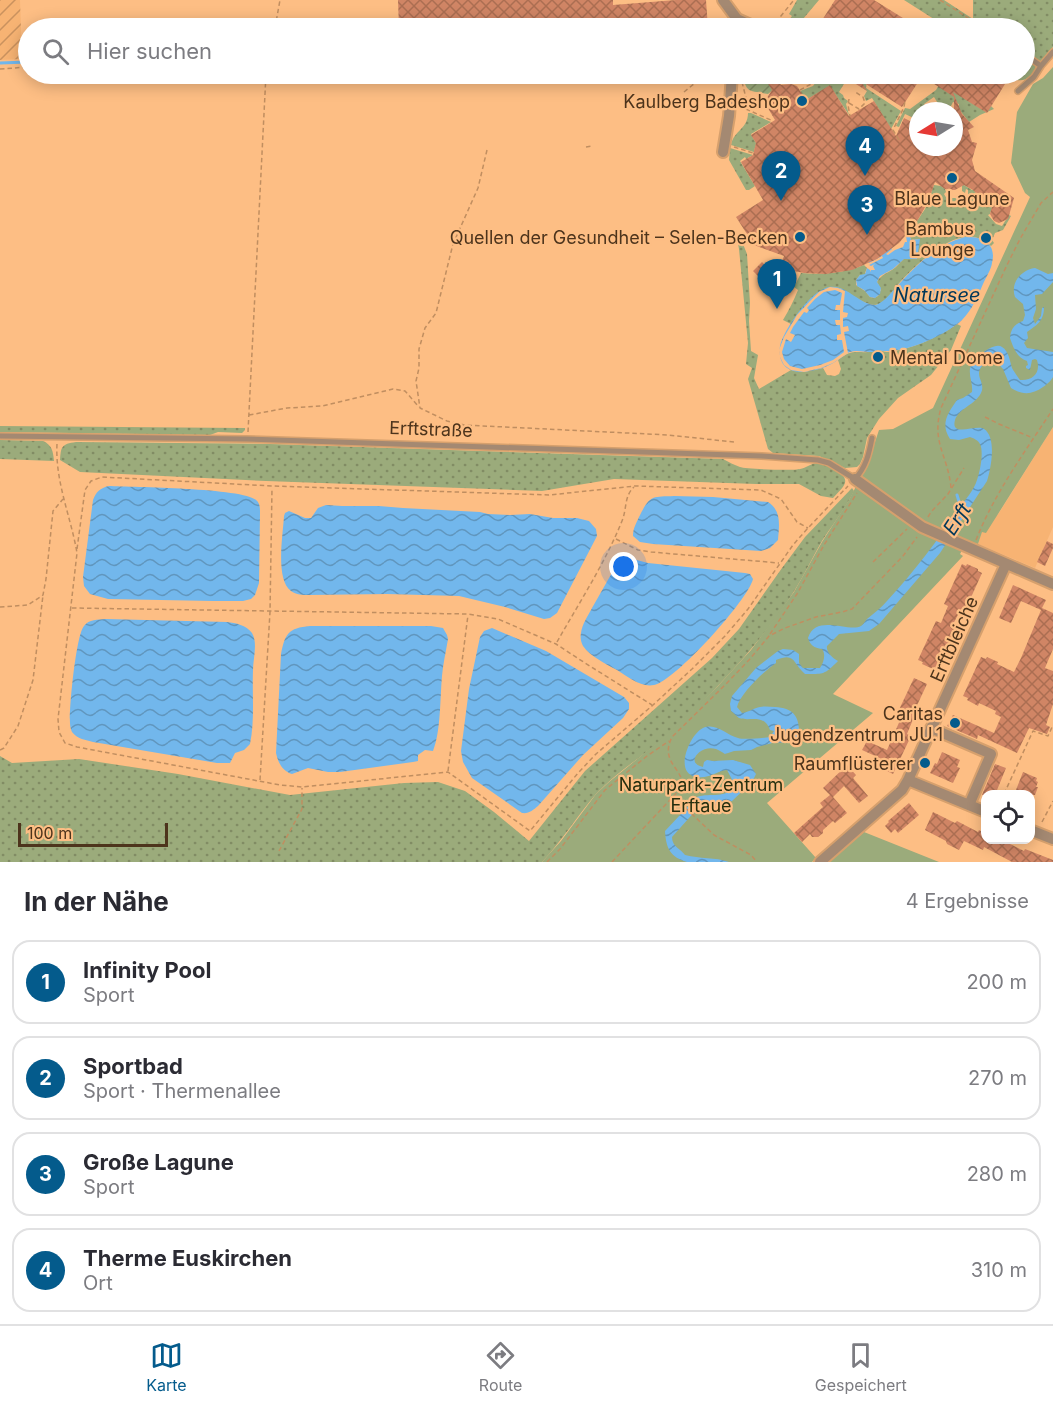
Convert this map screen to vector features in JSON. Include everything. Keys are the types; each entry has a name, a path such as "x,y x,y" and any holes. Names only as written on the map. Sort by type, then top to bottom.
{"street":[{"path":"723,0 735,18"},
{"path":"723,148 734,84"},
{"name":"Erftstraße","path":"858,482 921,526 1053,584"},
{"name":"Erftbleiche","path":"820,862 902,790 909,780 1006,564"},
{"path":"931,728 991,754 969,805"},
{"path":"909,780 981,810"},
{"path":"1035,831 1053,839"}],"lane":[{"path":"1035,75 1053,52"},
{"path":"1035,62 1041,66"},
{"path":"1018,91 1026,84"},
{"name":"Erftstraße","path":"0,436 247,439 804,458 829,463 858,482"},
{"path":"858,482 870,453 872,438"}],"path":[{"path":"276,18 280,0"},
{"path":"779,18 794,0"},
{"path":"940,0 968,18"},
{"path":"0,69 18,68"},
{"path":"247,439 266,84"},
{"path":"684,92 694,84"},
{"path":"738,84 750,111 773,121"},
{"path":"800,90 811,84"},
{"path":"849,103 858,109 865,103 863,97 854,91"},
{"path":"849,99 850,116"},
{"path":"899,140 893,130 905,101"},
{"path":"586,147 593,146"},
{"path":"723,148 753,153"},
{"path":"420,408 416,381 419,349 425,328 436,313 453,244 478,188 487,150"},
{"path":"951,488 949,472 937,436 937,423 941,408 1016,248 1037,209 1053,192"},
{"path":"249,415 279,409 322,406 393,389 405,391 420,408 464,425 668,435 734,442"},
{"path":"969,547 1053,409"},
{"path":"985,417 1034,438"},
{"path":"58,437 59,479 77,553"},
{"path":"873,562 921,526 964,468"},
{"path":"808,528 797,522 781,499 761,490 635,486 549,495 273,486 111,477 95,479 85,490 58,720 59,732 65,743 77,747 280,785 302,787 448,772 530,831 596,754 653,705 725,636 808,528 858,482"},
{"path":"612,862 675,798 683,784 668,754 672,737 734,676 769,636 797,594 858,482"},
{"path":"260,781 270,612 273,486"},
{"path":"556,644 615,539 624,516 629,492 635,486"},
{"path":"0,750 4,748 18,726 33,680 53,511 64,498"},
{"path":"769,636 809,619 852,609 903,556 918,536 921,526"},
{"path":"615,539 638,550 651,552 780,563"},
{"path":"0,607 28,605 43,595"},
{"path":"72,608 468,614 498,619 556,644 653,705"},
{"path":"448,772 468,614"},
{"path":"1006,790 1033,731 1048,736 1053,725"},
{"path":"547,862 560,849 605,790 647,756 670,741"},
{"path":"279,851 302,809 302,787"},
{"path":"675,798 719,839 751,855 757,862"},
{"path":"1035,829 1053,801"}],"shaded area":[{"path":"0,0 20,0 18,59 0,60"},
{"path":"1053,427 1053,527 1035,568 978,544 982,531 999,513"}],"green space":[{"path":"797,0 819,0 804,18 790,18 792,16 789,14"},
{"path":"904,0 944,0 971,18 932,18"},
{"path":"973,0 1053,0 1053,47 1039,63 1035,63 1035,18 973,18"},
{"name":"Naturpark-Zentrum Erftaue","path":"1053,67 1053,427 986,533 982,532 978,544 967,541 960,554 963,556 833,694 873,713 767,803 816,858 812,862 542,862 561,841 596,794 668,734 718,686 751,650 794,592 849,500 868,463 879,430 893,429 933,408 1030,197 1025,193 1011,163 1017,112 1033,84 1043,78"},
{"path":"769,84 773,90 768,94 750,90 746,85"},
{"path":"814,84 844,84 839,92 848,101 846,104 849,115 830,86 806,100 800,91"},
{"path":"862,84 867,84 866,88 901,111 891,129 872,98 866,101 864,96 867,91 861,87"},
{"path":"942,84 983,110 990,105 994,109 969,122 963,114 963,102 937,102 934,97 927,102 920,102"},
{"path":"905,108 909,109 909,116 905,114 899,127 896,126"},
{"path":"748,113 771,122 751,134 756,143 754,152 731,145 746,123"},
{"path":"730,148 753,155 740,161 755,186 749,190 746,190 729,160"},
{"path":"934,185 945,189 944,194 947,199 968,196 968,190 966,189 965,193 962,191 962,185 974,190 978,195 983,196 992,207 988,215 996,224 1002,226 1009,215 1011,216 1003,230 995,233 992,240 994,243 991,246 980,239 968,237 955,239 919,263 886,300 878,304 866,303 840,288 810,301 791,324 783,320 798,290 794,287 801,273 833,273 864,265 867,268 865,273 873,278 871,281 866,275 860,275 856,280 856,285 870,297 878,296 881,290 877,282 879,279 896,267 919,239 911,240 909,233 925,209"},
{"path":"736,233 747,254 751,351 758,355 754,378 759,389 791,370 804,372 823,368 827,375 835,376 841,369 838,360 850,353 905,349 942,334 957,324 961,326 951,350 931,375 898,398 879,419 867,438 863,457 857,467 845,468 819,456 773,453 768,449 748,379 752,368 746,364 748,343"},
{"path":"0,426 245,428 245,430 242,433 218,432 210,435 0,432"},
{"path":"0,440 43,441 51,449 54,461 0,459"},
{"path":"76,442 270,444 723,459 740,467 796,470 818,463 841,474 845,483 833,498 821,496 799,484 614,479 542,491 80,472 60,460 63,447"},
{"path":"852,488 854,491 822,541 793,593 751,649 720,684 670,733 596,794 542,862 0,862 0,756 12,763 79,759 178,774 290,795 404,783 438,782 465,791 529,841 585,771 712,658 739,629 805,537"},
{"path":"864,832 939,862 829,862"}],"water":[{"path":"909,233 911,240 920,239 917,259 904,259 893,269 880,276 877,282 881,288 880,294 875,298 870,297 857,286 856,280 860,275 865,274 867,268 870,272 875,270 873,266 875,264 869,265 883,258 882,256 869,263 862,252 884,239 892,249 886,254 888,255 903,247"},
{"name":"Natursee","path":"965,237 987,242 993,256 991,268 974,303 966,316 954,326 934,338 898,350 850,352 832,364 817,370 795,371 783,364 780,346 787,330 799,311 814,295 829,287 835,287 847,291 864,302 876,305 930,255 946,244"},
{"name":"Erft","path":"1035,268 1048,274 1053,273 1053,282 1042,294 1035,295 1036,309 1033,318 1035,324 1044,307 1044,312 1039,322 1027,332 1028,338 1024,343 1027,348 1053,352 1053,377 1039,390 1023,393 1011,388 1003,369 995,360 988,360 982,365 979,374 982,384 981,393 957,416 955,425 960,429 981,428 988,433 991,439 992,454 987,481 940,553 879,624 869,631 839,634 827,646 830,655 838,661 830,669 820,674 805,674 791,658 782,658 776,660 776,663 747,689 737,707 742,713 762,707 787,709 797,719 799,736 792,742 772,743 751,750 725,754 710,748 700,751 695,758 697,765 703,767 707,760 733,760 750,765 756,774 752,782 732,801 702,806 697,809 672,837 675,846 685,855 729,862 687,862 677,857 668,847 665,831 697,797 723,794 735,785 727,770 705,777 689,774 685,761 693,738 703,728 708,727 717,728 741,739 770,737 774,731 770,730 764,722 739,718 731,711 732,696 756,668 783,649 793,650 799,654 799,663 803,668 820,668 824,653 822,649 810,643 808,638 812,631 825,625 856,627 862,625 885,604 916,567 972,491 980,467 982,452 980,444 970,437 959,440 950,439 947,434 946,419 957,400 972,392 971,365 989,349 998,346 1004,349 1020,380 1032,378 1037,372 1037,360 1032,360 1030,370 1026,368 1027,361 1018,355 1010,338 1012,329 1023,321 1025,315 1023,304 1015,297 1015,282 1025,271"},
{"path":"109,486 231,493 256,500 260,513 259,583 255,595 243,601 213,601 108,599 90,594 84,586 83,577 93,500 99,491"},
{"path":"674,496 768,502 778,514 778,540 770,548 761,551 653,544 640,542 633,536 636,524 649,501 656,497"},
{"path":"326,505 577,518 589,521 596,529 597,536 557,613 550,618 544,619 459,596 295,593 286,585 281,567 285,513 289,511 305,518 311,518 318,508"},
{"path":"620,560 745,573 750,574 753,579 725,621 678,670 654,685 644,685 594,656 586,650 581,640 585,620"},
{"path":"105,619 227,622 250,630 255,646 250,744 244,750 235,753 230,763 217,763 93,742 74,734 70,725 78,643 81,632 88,622"},
{"path":"310,626 431,626 443,628 448,639 442,671 439,724 433,751 425,750 418,755 418,761 340,772 308,768 292,774 283,768 276,753 281,654 284,641 292,630"},
{"path":"492,628 546,651 624,697 629,703 629,709 623,718 583,755 538,806 527,813 522,813 472,778 463,762 461,751 469,689 480,637 484,631"}],"pier":[{"path":"830,287 845,291 843,312 848,313 847,317 843,318 843,327 848,326 849,331 844,332 848,353 821,368 804,372 791,370 784,365 779,350 797,315 819,292","holes":["835,290 842,293 840,305 836,305 835,310 840,310 840,320 835,320 836,325 840,325 841,334 837,335 837,340 842,340 844,352 820,365 802,369 790,366 782,352 786,339 791,342 795,335 790,333 793,327 804,312 807,313 809,310 807,308 824,292"]}],"building":[{"path":"398,0 613,0 613,5 706,0 707,18 399,18"},
{"path":"835,0 874,0 903,18 823,18"},
{"path":"768,84 797,86 806,100 830,85 849,116 874,101 896,136 904,118 909,120 909,156 963,156 963,115 974,127 968,130 972,142 977,143 972,160 975,171 1014,198 1008,219 999,223 994,221 990,214 992,207 984,196 978,195 964,185 950,190 935,182 928,202 916,223 899,243 877,259 852,270 826,274 779,268 784,256 754,245 736,217 763,200 741,162 753,155 756,143 751,135 775,120 766,105 772,90"},
{"path":"856,84 863,84 867,91"},
{"path":"866,84 917,84 902,107"},
{"path":"934,84 1005,84 987,113 953,92 957,102 954,102 954,97"},
{"path":"762,262 773,273 764,282 753,271"},
{"path":"1047,541 1053,544 1053,548 1045,566 1037,562"},
{"path":"962,564 966,566 967,564 982,573 964,613 960,611 952,626 956,630 938,669 934,667 933,669 918,660 936,621 941,623 948,606 944,604"},
{"path":"1013,585 1046,600 1042,608 1053,613 1053,649 1045,668 1053,671 1053,704 1046,725 1050,727 1047,734 1029,728 1017,753 978,735 977,739 947,726 953,715 994,733 1001,717 995,714 996,711 979,703 978,706 963,696 981,657 998,662 997,664 1014,672 1021,658 1041,610 1021,601 1011,623 999,618"},
{"path":"914,678 927,684 912,716 914,717 907,734 911,736 893,774 881,768 884,760 862,750 867,741 887,750 901,718 896,716"},
{"path":"942,752 960,760 957,767 960,768 953,783 930,773"},
{"path":"995,764 1006,768 997,790 984,790"},
{"path":"847,765 856,775 853,778 868,796 859,803 844,786 833,797 847,813 835,823 833,821 818,837 812,837 810,834 802,842 794,833 823,807 820,803 830,795 823,788"},
{"path":"1023,772 1037,778 1036,787 1038,787 1035,795 1035,790 1016,790"},
{"path":"909,803 919,815 898,833 895,829 891,833 885,826 888,821"},
{"path":"933,812 955,823 957,821 978,832 981,831 981,844 1010,844 1053,860 1053,862 1012,862 984,847 983,850 964,841 959,850 925,830"}],"waterway":[{"path":"0,63 18,62"},
{"name":"Erft","path":"957,495 961,508"}],"place":[{"name":"Kaulberg Badeshop","path":"802,101"},
{"name":"Therme Euskirchen","path":"865,176"},
{"name":"Blaue Lagune","path":"952,178"},
{"name":"Sportbad","path":"781,201"},
{"name":"Große Lagune","path":"867,235"},
{"name":"Quellen der Gesundheit – Selen-Becken","path":"800,237"},
{"name":"Bambus Lounge","path":"986,238"},
{"name":"Infinity Pool","path":"777,309"},
{"name":"Mental Dome","path":"878,357"},
{"name":"Caritas Jugendzentrum JU.1","path":"955,723"},
{"name":"Raumflüsterer","path":"925,763"}]}
